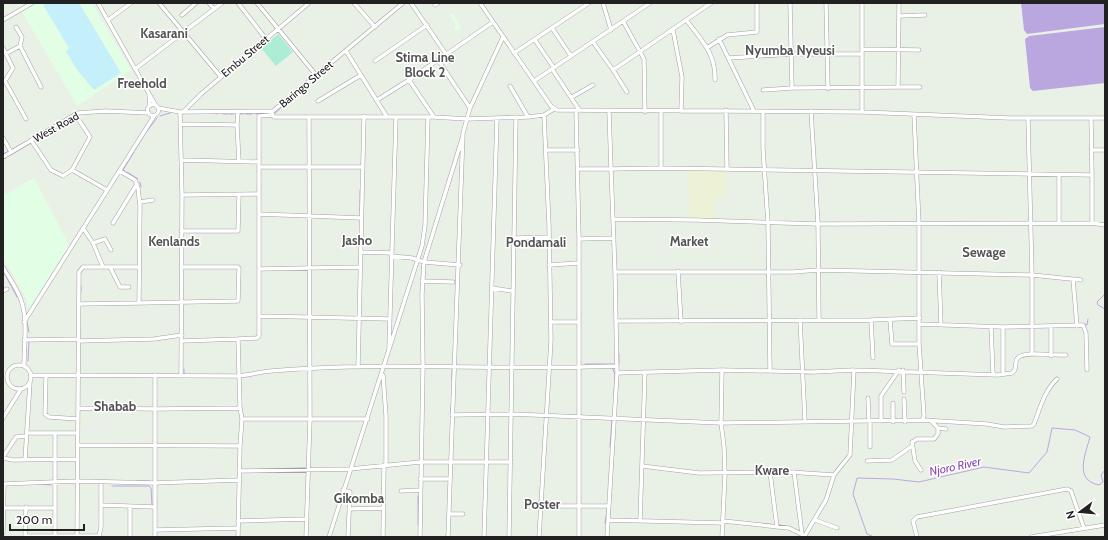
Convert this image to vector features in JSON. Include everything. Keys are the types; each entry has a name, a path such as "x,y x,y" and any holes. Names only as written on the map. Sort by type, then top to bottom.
{"street":[{"path":"3,20 32,3"},
{"path":"98,3 158,109 151,115"},
{"path":"108,20 131,3"},
{"path":"159,3 221,77"},
{"path":"182,15 196,3"},
{"path":"209,3 214,9"},
{"path":"135,69 222,3"},
{"path":"238,3 266,39"},
{"path":"257,3 316,75"},
{"name":"Embu Street","path":"181,112 309,3"},
{"path":"354,3 375,27"},
{"path":"395,3 398,7"},
{"name":"Baringo Street","path":"158,109 181,112 271,113 280,108 295,92 403,3"},
{"path":"411,3 446,54"},
{"path":"480,3 554,109"},
{"path":"514,53 589,3"},
{"path":"603,3 611,30"},
{"path":"534,81 650,3"},
{"path":"613,70 688,21 711,3"},
{"path":"707,48 719,39 732,34 757,32 758,3"},
{"path":"790,3 792,88"},
{"path":"826,3 828,89"},
{"path":"862,3 862,112"},
{"path":"898,87 900,3"},
{"path":"900,16 925,15"},
{"path":"623,21 644,59 645,112"},
{"path":"688,21 707,48 714,62 715,80"},
{"path":"377,100 409,80 493,22"},
{"path":"375,61 427,25"},
{"path":"16,27 22,36 20,46 41,87"},
{"path":"552,28 572,56"},
{"path":"673,30 682,77 682,111"},
{"path":"420,537 420,462 423,366 422,281 424,262 470,108 503,37"},
{"path":"719,39 754,111"},
{"path":"535,40 572,97 578,111 580,239 578,367 580,537"},
{"path":"594,42 627,92"},
{"path":"7,53 20,46"},
{"path":"3,48 7,53 13,69 7,74 5,81 26,119"},
{"path":"729,58 791,54 919,50"},
{"path":"346,51 387,117"},
{"path":"438,60 470,108"},
{"path":"318,101 361,75"},
{"path":"409,80 434,117"},
{"path":"572,97 593,85"},
{"path":"510,86 528,118"},
{"path":"763,90 792,88 828,89 920,87"},
{"path":"24,322 149,124 151,115 149,107 149,93"},
{"name":"West Road","path":"137,112 149,107 158,109"},
{"path":"182,341 258,338 259,116 271,113 274,117 364,116 467,119 528,118 544,115 554,109 578,111 645,112 726,110 763,112 862,112 1028,118 1105,118"},
{"path":"726,110 727,170"},
{"name":"West Road","path":"3,157 75,114 106,111 137,112 151,115"},
{"path":"607,537 617,373 617,321 609,111"},
{"path":"661,111 662,168"},
{"path":"811,111 818,224 819,320"},
{"path":"181,112 181,376"},
{"path":"238,112 238,161"},
{"path":"763,112 764,170 768,223 770,371"},
{"path":"31,140 53,172 64,176 72,170 90,137 75,114"},
{"path":"539,537 549,368 550,322 549,237 544,115"},
{"path":"914,115 919,224 919,344 924,416 922,420"},
{"path":"358,367 364,116"},
{"path":"306,537 310,419 310,318 308,268 309,117"},
{"path":"389,353 396,117"},
{"path":"509,537 516,117"},
{"path":"329,537 343,490 385,367 418,259 425,226 428,118"},
{"path":"484,537 497,118"},
{"path":"1028,118 1031,175 1032,353"},
{"path":"1091,118 1092,223"},
{"path":"180,124 237,125"},
{"path":"446,537 448,537 454,366 460,265 463,133"},
{"path":"3,138 11,152"},
{"path":"546,150 578,150"},
{"path":"1092,150 1105,150"},
{"path":"181,160 259,162"},
{"path":"259,167 363,167"},
{"path":"578,169 662,168 1092,175"},
{"path":"72,170 107,190"},
{"path":"120,171 137,184 140,202 140,303"},
{"path":"1059,175 1059,223"},
{"path":"113,223 137,184"},
{"path":"182,195 259,194"},
{"path":"181,231 238,231 239,195"},
{"path":"140,202 153,200"},
{"path":"259,214 361,218"},
{"path":"613,219 818,224 919,224 974,222 1031,224 1092,223 1105,225"},
{"path":"83,228 93,243 103,267"},
{"path":"515,238 549,237"},
{"path":"580,239 614,238"},
{"path":"93,243 105,239 111,250"},
{"path":"361,252 391,254 418,259 424,262 460,265"},
{"path":"549,265 579,263"},
{"path":"79,304 181,301 238,302 238,267 182,266"},
{"path":"3,267 21,300 24,322 24,365"},
{"path":"77,536 77,433 79,408 78,276 80,269 83,267 139,267"},
{"path":"110,267 120,287 129,287"},
{"path":"259,269 360,267"},
{"path":"615,272 769,272 818,270 939,272 1032,275 1081,280"},
{"path":"678,271 681,322"},
{"path":"939,272 941,325"},
{"path":"1073,279 1077,326"},
{"path":"422,281 453,282"},
{"path":"492,288 512,291"},
{"path":"258,316 390,319"},
{"path":"617,321 681,322 890,320 920,318"},
{"path":"800,320 805,421"},
{"path":"871,320 873,358"},
{"path":"890,320 892,344 919,344"},
{"path":"550,322 579,322"},
{"path":"920,324 991,327 1083,325 1086,329 1087,370"},
{"path":"1051,356 1052,326"},
{"path":"991,327 993,374"},
{"path":"1003,327 1003,374"},
{"path":"24,340 49,339 79,341 154,339 161,336 182,335"},
{"path":"238,339 238,376 242,419 238,480 238,537"},
{"path":"617,373 722,370 901,370 921,372 1003,374 1015,371 1018,358 1032,353 1051,356 1066,356"},
{"path":"21,389 14,388 5,379 10,368 17,365 24,365 30,371 31,375 25,460"},
{"path":"31,375 238,376 268,371 358,367 454,366 549,368 617,366"},
{"path":"722,370 721,423 725,474 722,537"},
{"path":"804,536 826,500 834,475 850,456 850,420 854,370"},
{"path":"901,370 904,392"},
{"path":"881,421 881,396 901,370"},
{"path":"383,372 386,416 383,537"},
{"path":"640,521 645,372"},
{"path":"46,375 45,414 50,417 78,419"},
{"path":"155,375 155,537"},
{"path":"452,415 512,414 614,420 721,423 850,420 905,422 922,420 931,422 987,424 1004,427 1032,426 1049,388 1057,379"},
{"path":"3,418 21,389 30,382"},
{"path":"868,398 870,447"},
{"path":"904,399 905,422"},
{"path":"893,403 893,422"},
{"path":"79,408 240,408"},
{"path":"242,419 368,419"},
{"path":"931,422 938,428 946,429"},
{"path":"921,470 917,464 912,442 917,439 935,438 938,434 938,428"},
{"path":"55,433 55,537"},
{"path":"77,433 27,434 16,437 3,457 6,459 25,460 77,459"},
{"path":"77,445 240,446"},
{"path":"867,461 892,460 912,446"},
{"path":"239,471 350,469 420,462 511,462"},
{"path":"642,466 699,473 725,474 794,472 834,475"},
{"path":"770,472 777,526"},
{"path":"794,472 804,536"},
{"path":"420,479 450,480"},
{"path":"3,533 4,484 77,481 154,483 238,480"},
{"path":"26,508 25,537 99,536 101,482"},
{"path":"917,537 913,521 917,517 1067,489 1071,490 1084,528"},
{"path":"343,490 350,492 348,537"},
{"path":"401,490 420,490"},
{"path":"101,505 154,507"},
{"path":"541,506 609,506"},
{"path":"130,507 130,537"},
{"path":"4,508 55,508"},
{"path":"349,509 384,508"},
{"path":"449,514 463,514"},
{"path":"238,521 307,519"},
{"path":"608,520 723,522 777,526 789,528 804,536"},
{"path":"815,520 837,528"},
{"path":"1031,537 1105,525"},
{"path":"155,530 238,528"}],"shaded area":[{"path":"17,3 92,3 131,70 77,106"},
{"path":"46,3 79,3 121,73 94,90 77,70 66,51 69,48 43,5"},
{"path":"1021,3 1105,3 1105,24 1027,34 1024,30"},
{"path":"453,13 461,28 456,31 454,27 456,26 450,15"},
{"path":"1105,27 1105,83 1033,91 1030,88 1025,39 1029,36"},
{"path":"278,34 293,52 276,66 261,48"},
{"path":"688,171 726,172 726,195 715,196 716,219 690,217"},
{"path":"34,178 69,245 29,309 25,295 3,258 3,196"},
{"path":"88,427 100,427 100,435 88,435"}],"waterway":[{"path":"415,74 444,53"},
{"path":"321,75 327,69"},
{"path":"310,84 315,80"},
{"path":"304,90 308,86"},
{"path":"297,95 302,91"},
{"path":"291,100 295,97"},
{"path":"281,108 285,105"},
{"path":"275,113 280,109"},
{"path":"160,116 170,113"},
{"path":"213,113 217,114"},
{"path":"223,114 228,114"},
{"path":"246,114 252,114"},
{"path":"256,114 261,114"},
{"path":"147,131 157,118"},
{"path":"43,131 53,126"},
{"path":"45,134 54,129"},
{"path":"135,150 146,132"},
{"path":"11,150 25,142"},
{"path":"9,156 31,143"},
{"path":"3,154 9,151"},
{"path":"125,171 123,170 134,152"},
{"path":"127,172 138,179"},
{"path":"140,182 141,187"},
{"path":"360,190 360,197"},
{"path":"360,198 360,204"},
{"path":"3,271 17,297"},
{"path":"81,286 81,292"},
{"name":"Njoro River","path":"1105,294 1097,302 1098,305 1105,309"},
{"path":"1083,324 1087,325 1088,319"},
{"path":"27,322 29,332"},
{"path":"28,361 29,341"},
{"path":"77,341 77,349"},
{"path":"619,354 619,364"},
{"path":"585,364 614,364"},
{"path":"612,367 615,374 614,393"},
{"path":"184,369 184,374"},
{"path":"452,369 452,381"},
{"path":"451,407 451,412"},
{"path":"610,447 612,420"},
{"name":"Njoro River","path":"874,537 867,534 853,494 857,478 893,479 919,482 984,467 1029,473 1047,452 1052,428 1075,430 1090,437 1083,465 1086,478 1091,482 1099,485 1103,482 1101,475 1105,470"},
{"path":"137,481 149,481"},
{"path":"39,484 51,485"},
{"path":"112,486 149,486 151,488 152,505"},
{"path":"418,496 418,525"},
{"path":"539,501 539,506"},
{"path":"605,523 607,510"}],"district":[{"name":"Kasarani","path":"164,33"},
{"name":"Nyumba Nyeusi","path":"790,50"},
{"name":"Stima Line Block 2","path":"425,64"},
{"name":"Freehold","path":"142,83"},
{"name":"Jasho","path":"357,240"},
{"name":"Kenlands","path":"174,241"},
{"name":"Market","path":"689,241"},
{"name":"Pondamali","path":"536,242"},
{"name":"Sewage","path":"984,252"},
{"name":"Shabab","path":"115,406"},
{"name":"Kware","path":"772,470"},
{"name":"Gikomba","path":"359,498"},
{"name":"Poster","path":"542,504"}]}
